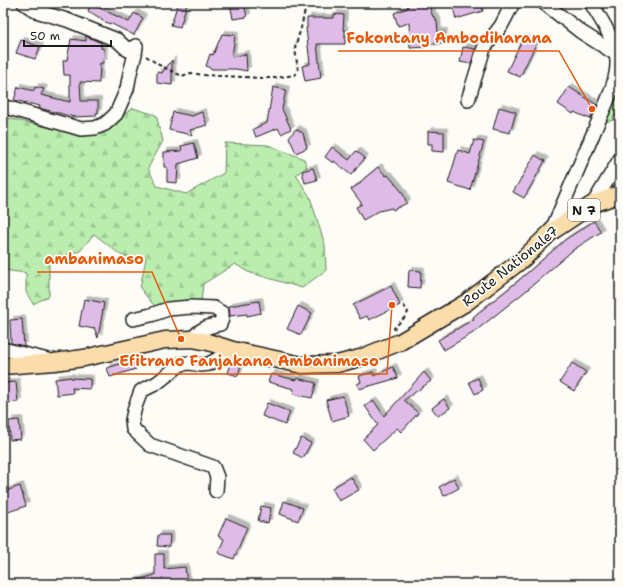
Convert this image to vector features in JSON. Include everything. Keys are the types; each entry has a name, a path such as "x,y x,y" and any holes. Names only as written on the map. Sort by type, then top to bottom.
{"main road":[{"name":"Route Nationale7","path":"3,366 84,358 165,340 192,339 208,342 233,350 302,365 337,364 366,356 400,342 467,302 523,259 551,232 593,204 620,194"}],"street":[{"path":"3,107 81,129 95,128 105,124 116,114 127,89 135,54 136,46 128,50 117,40 67,20 36,11 24,3"},
{"path":"468,100 484,48 501,26 513,3"},
{"path":"544,3 581,32 618,56"},
{"path":"551,232 616,77 618,56 612,40 591,3"},
{"path":"593,204 620,159"},
{"path":"133,318 151,315 168,309 191,306 214,308 222,313 220,324 211,325 198,332 192,339"},
{"path":"3,349 54,362"},
{"path":"216,491 217,477 213,467 150,445 133,429 132,420 141,391 157,383 180,364 209,364 233,350"}],"path":[{"path":"135,54 147,57 159,65 182,76 191,73 262,78 295,75 298,70 295,48 301,28 305,3"},
{"path":"395,331 394,328 408,312 402,303"}],"green space":[{"path":"620,84 620,114 613,116 614,120 604,122"},
{"path":"133,108 156,115 163,141 148,168 157,186 186,194 224,173 225,143 268,145 304,159 307,167 296,175 310,197 325,245 326,270 302,288 248,272 235,264 203,284 201,302 156,308 140,288 146,258 122,256 94,234 80,251 49,260 49,296 33,304 26,292 26,273 3,270 3,117 85,136 103,130"}],"building":[{"path":"178,3 187,3 180,27 171,25"},
{"path":"230,3 244,3 247,17 233,19"},
{"path":"407,3 428,3 433,17 435,17 437,22 438,32 444,32 443,44 426,44 426,47 410,48 409,23 398,26 394,13 408,8"},
{"path":"452,3 481,3 483,11 456,19"},
{"path":"91,4 129,22 134,13 143,18 134,35 101,20 102,19 88,11"},
{"path":"334,14 344,15 343,30 345,30 345,44 317,44 321,78 305,81 302,66 310,64 306,28 307,18 334,18"},
{"path":"222,34 235,35 232,57 246,54 247,71 236,69 212,69 206,66 210,54 213,55"},
{"path":"86,36 101,42 101,48 104,49 103,63 100,63 99,83 80,82 81,101 98,101 98,113 96,113 96,116 74,117 39,108 40,106 14,100 18,87 34,91 35,87 44,89 41,95 70,102 70,75 64,75 63,61 67,60 71,39 86,41"},
{"path":"523,38 536,44 520,77 507,71"},
{"path":"21,40 40,47 35,59 16,53"},
{"path":"463,47 475,49 471,64 460,62"},
{"path":"172,60 172,85 157,83 157,72 162,73"},
{"path":"273,87 286,90 282,109 291,129 281,134 278,128 256,137 253,129 267,123"},
{"path":"569,87 597,105 590,119 574,112 573,114 558,104"},
{"path":"499,107 516,112 510,133 493,129"},
{"path":"173,112 192,116 202,112 207,125 190,130 192,135 169,130"},
{"path":"296,129 303,133 307,148 296,153 289,137"},
{"path":"428,131 444,132 444,152 432,151 432,144 428,144"},
{"path":"474,140 484,142 470,190 448,183 458,150 470,154"},
{"path":"194,143 198,158 178,164 177,183 167,182 167,167 164,167 164,152 182,151 181,146"},
{"path":"332,147 349,160 356,151 365,158 351,175 334,161 333,163 325,157"},
{"path":"535,155 545,161 524,198 513,192"},
{"path":"378,167 386,176 388,175 402,192 407,203 393,210 392,208 379,211 363,220 356,207 362,204 351,189 361,183 360,182"},
{"path":"313,168 317,180 305,183 302,171"},
{"path":"594,221 601,232 573,250 527,290 473,333 444,350 438,340 474,319 473,317 518,281 566,239"},
{"path":"409,270 421,271 420,288 408,287"},
{"path":"391,286 400,305 369,320 367,316 360,319 353,305"},
{"path":"84,299 104,303 98,338 94,327 94,329 79,326"},
{"path":"259,301 261,313 247,316 247,314 230,316 229,306"},
{"path":"298,306 312,313 301,335 287,329"},
{"path":"22,319 24,346 11,343 10,320"},
{"path":"133,360 136,369 110,377 107,368"},
{"path":"232,361 241,364 238,376 228,373"},
{"path":"572,363 586,372 574,391 560,382"},
{"path":"393,367 398,378 359,389 357,384 361,382 359,376 373,372 374,376"},
{"path":"424,372 431,381 404,400 418,413 401,432 397,428 373,450 363,439 378,425 365,406 374,401 384,416"},
{"path":"271,374 316,383 312,398 293,394 294,389 268,382"},
{"path":"71,377 90,379 90,389 72,388 73,393 57,395 55,379"},
{"path":"478,378 483,390 475,394 469,382"},
{"path":"16,382 18,402 6,403 4,383"},
{"path":"343,396 349,416 332,421 326,400"},
{"path":"444,399 450,408 438,416 432,408"},
{"path":"267,403 290,412 285,425 262,416"},
{"path":"19,420 21,439 10,440 9,421"},
{"path":"301,438 311,443 303,458 293,453"},
{"path":"351,477 359,490 339,501 332,488"},
{"path":"454,478 459,488 444,496 439,487"},
{"path":"20,486 26,506 8,512 3,492"},
{"path":"284,501 303,508 298,521 280,514"},
{"path":"261,506 271,508 268,523 258,521"},
{"path":"226,518 247,527 234,559 218,553 224,539 218,536"},
{"path":"158,535 170,535 169,547 157,546"},
{"path":"155,554 164,554 164,569 185,567 187,584 135,584 134,581 155,575"}],"place":[{"name":"Fokontany Ambodiharana","path":"592,109"},
{"name":"Efitrano Fanjakana Ambanimaso","path":"392,305"},
{"name":"ambanimaso","path":"181,339"}]}
